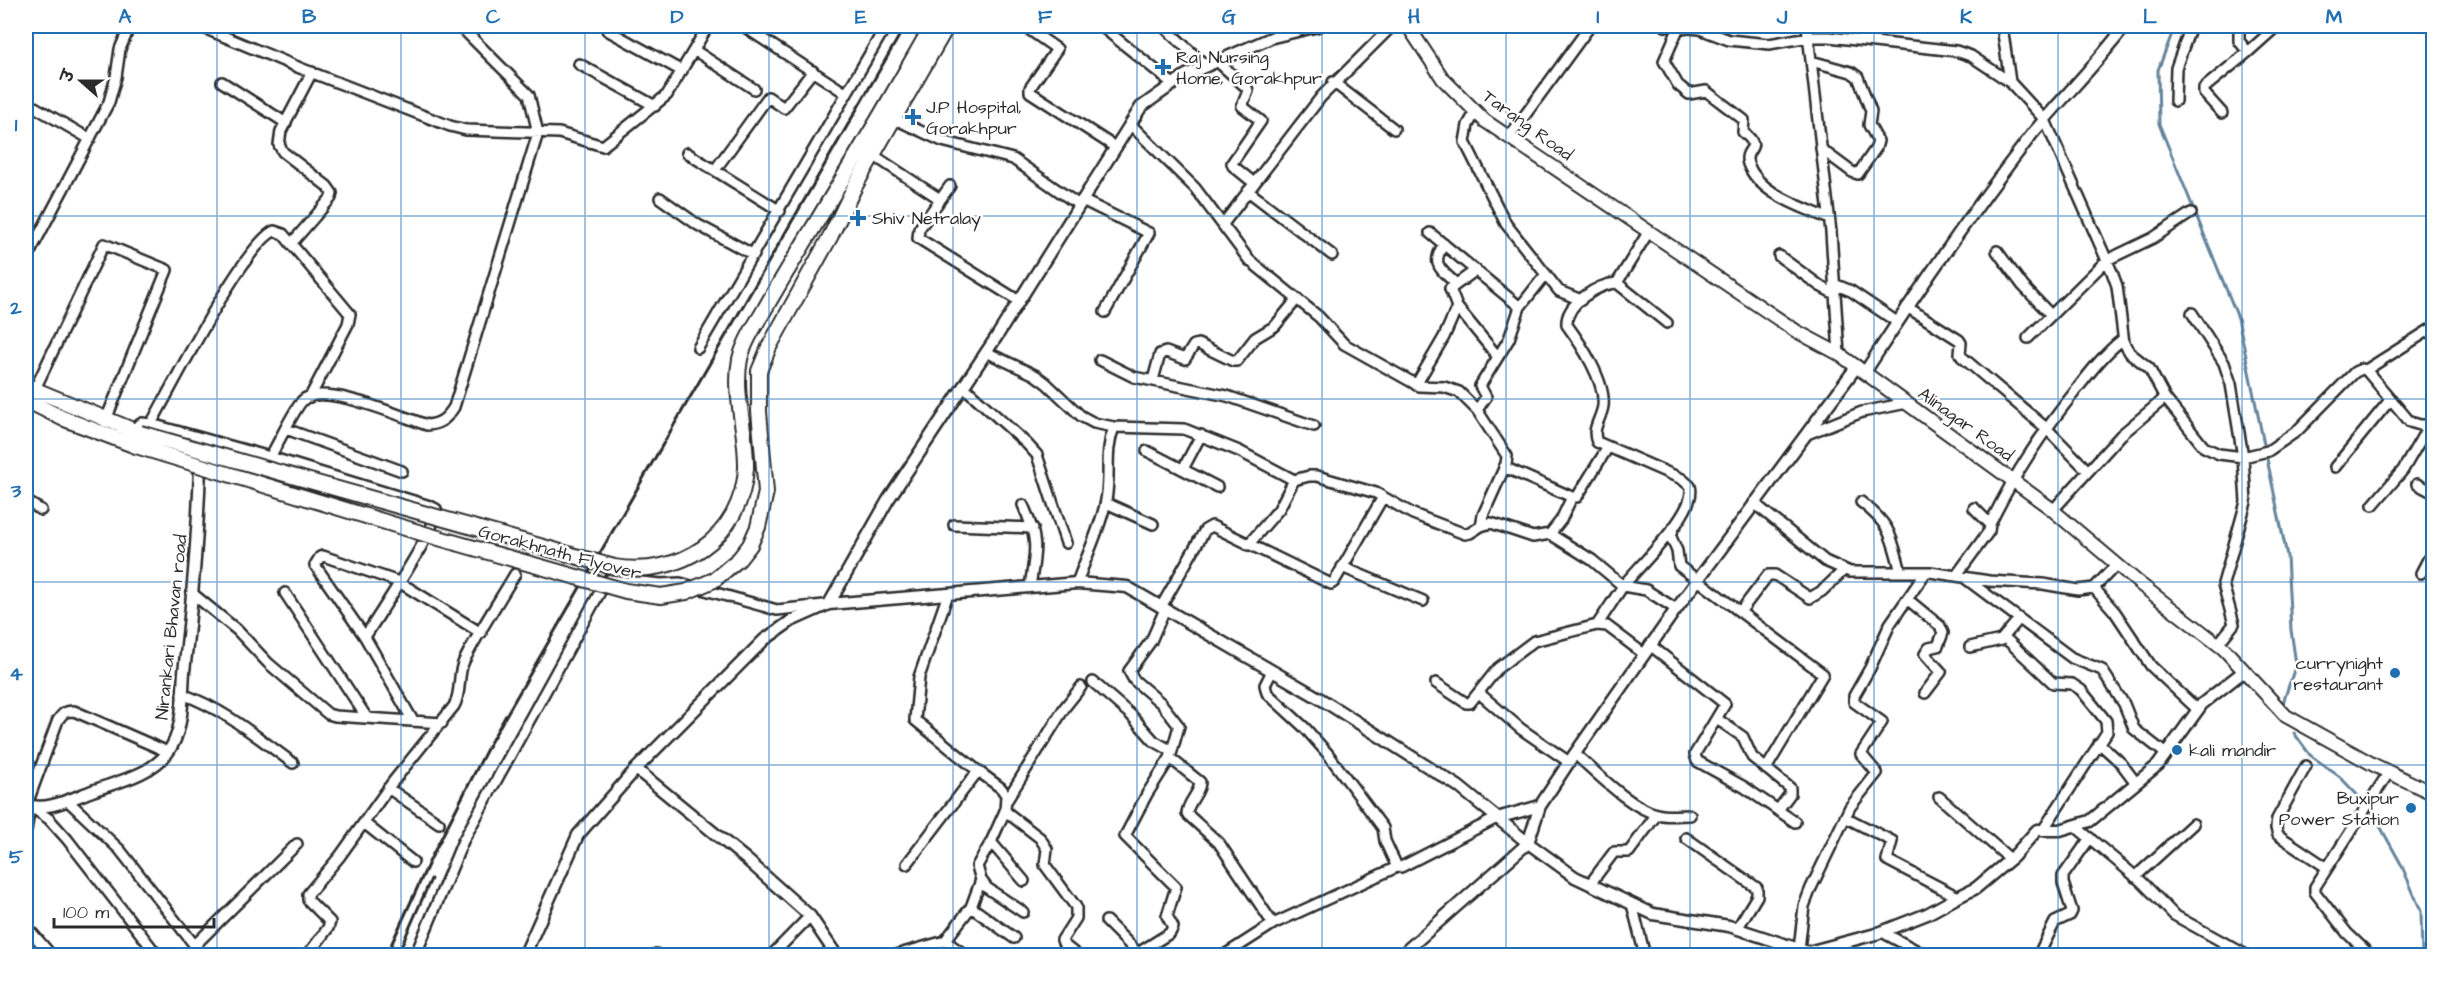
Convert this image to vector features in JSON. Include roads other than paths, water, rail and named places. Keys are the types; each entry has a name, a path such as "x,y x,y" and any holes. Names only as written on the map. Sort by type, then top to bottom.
{"main road":[{"path":"888,116 932,26"},
{"path":"888,116 947,26"},
{"name":"Tarang Road","path":"1408,26 1443,79 1485,121 1649,231"},
{"name":"Gorakhnath Flyover","path":"136,437 428,535 626,591 661,596 686,592 714,580 739,559 750,545 758,527 766,492 759,411 759,371 769,347 873,155 888,116"},
{"name":"Gorakhnath Flyover","path":"136,437 614,567 645,570 671,566 698,552 713,539 725,527 735,510 742,493 746,470 746,446 738,383 745,343 826,205 888,116"},
{"name":"Alinagar Road","path":"1649,231 1796,330 1861,369 2053,510 2218,644 2286,716 2433,794"},
{"path":"29,394 136,437"}],"street":[{"path":"26,260 113,92 120,49 130,26"},
{"path":"199,26 450,126 466,130 567,134 603,146 609,144 628,124 667,96 708,26"},
{"path":"270,458 302,401 315,394 337,395 427,425 437,424 447,418 454,406 538,133 529,94 460,26"},
{"path":"742,26 847,94"},
{"path":"698,348 886,26"},
{"path":"1024,26 1057,49 1030,88 1032,94 1115,147"},
{"path":"1101,26 1173,84"},
{"path":"1163,26 1206,66"},
{"path":"524,956 578,835 636,769 764,640 791,621 829,604 888,500 986,352 1141,107 1186,75 1273,37 1318,26"},
{"path":"1223,224 1334,82 1392,26"},
{"path":"1509,137 1590,26"},
{"path":"1665,26 1700,29 1729,40 1769,44 1809,37 1829,37 1956,51 1971,56 2010,82 2045,120 2086,218 2107,260 2116,286 2123,339 2130,353 2150,368 2165,398 2204,447 2219,454 2243,457 2265,452 2297,431 2355,372 2366,370 2433,327"},
{"path":"1807,26 1829,219 1839,354"},
{"path":"2002,26 2010,82"},
{"path":"1400,956 1528,843 1540,806 1647,650 1754,502 1897,322 1971,214 2045,120 2125,26"},
{"path":"2175,101 2176,68 2191,26"},
{"path":"2239,26 2239,41 2248,52"},
{"path":"2222,113 2204,93 2204,88 2277,26"},
{"path":"1679,27 1664,61 1677,85 1689,94 1706,91 1744,120 1743,132 1753,139 1754,143 1748,156 1748,164 1765,188 1829,219"},
{"path":"607,30 682,71"},
{"path":"694,50 754,89"},
{"path":"1217,61 1247,88 1242,106 1261,121 1232,163 1233,166 1251,187 1332,255"},
{"path":"1811,61 1851,72 1858,77 1871,111 1869,125 1878,141 1876,148 1858,174 1821,149"},
{"path":"579,64 655,106"},
{"path":"715,170 768,97 784,108 813,71"},
{"path":"291,244 332,193 327,186 283,152 279,145 279,138 312,72"},
{"path":"222,82 286,123"},
{"path":"1334,82 1394,129"},
{"path":"26,102 90,139"},
{"path":"1476,111 1468,126 1464,142 1506,224 1559,291 1581,300"},
{"path":"888,116 942,141 1013,159 1081,203 1149,233 1105,312"},
{"path":"1130,124 1195,188 1249,260 1318,316 1350,349 1416,385 1426,388 1444,387 1459,392 1477,410 1507,456 1483,515 1481,526"},
{"path":"687,153 780,211"},
{"path":"873,155 940,199"},
{"path":"950,186 919,230 918,238 1019,300"},
{"path":"660,198 698,225 754,255"},
{"path":"2028,338 2107,260 2153,238 2191,213"},
{"path":"151,423 242,264 274,231 283,234 350,314 348,324 310,397"},
{"path":"1597,625 1623,586 1673,529 1690,500 1692,491 1682,479 1598,442 1594,430 1603,406 1601,388 1568,325 1570,312 1581,300 1599,287 1617,283 1649,231"},
{"path":"1430,233 1520,307"},
{"path":"29,394 104,244 167,270 104,426"},
{"path":"1444,244 1437,255 1437,261 1441,269 1456,284"},
{"path":"1997,251 2022,286 2050,315"},
{"path":"1779,256 1820,286 1835,294"},
{"path":"1476,270 1452,287 1450,293 1457,307 1498,357"},
{"path":"1477,410 1486,397 1480,386 1509,339 1520,307 1546,274"},
{"path":"1617,283 1667,323"},
{"path":"1834,284 1851,291 1897,322"},
{"path":"1153,380 1160,354 1166,352 1185,359 1194,345 1198,344 1233,362 1237,361 1257,335 1275,326 1297,299"},
{"path":"1416,385 1444,337 1457,307"},
{"path":"1907,307 1959,340 1962,357 2046,428 2088,471"},
{"path":"2192,313 2224,363 2231,384 2243,457 2246,502 2223,584 2234,624 2218,644"},
{"path":"1960,577 1989,531 1990,524 2012,479 2046,428 2105,354 2123,339"},
{"path":"986,352 1046,382 1081,416 1094,423 1113,427 1177,428 1201,435 1239,451 1294,480 1317,476 1368,490 1413,514 1465,534 1491,524 1533,537 1550,534 1592,560 1623,586 1646,590 1676,609"},
{"path":"1100,360 1134,377 1227,396 1314,426"},
{"path":"2366,370 2409,422 2431,425 2403,470 2373,505"},
{"path":"963,386 1028,444 1037,455 1066,543"},
{"path":"2053,510 2125,431 2165,398"},
{"path":"2335,467 2390,400"},
{"path":"1806,434 1862,412 1907,403"},
{"path":"136,437 142,423 151,423 430,506 436,510 437,514 426,539 365,637"},
{"path":"1077,583 1106,503 1107,449 1113,427"},
{"path":"286,429 402,471"},
{"path":"1183,469 1201,435"},
{"name":"Nirankari Bhavan road","path":"27,805 49,806 149,770 168,752 180,719 193,594 200,466 196,462 137,443 132,436 136,437"},
{"path":"1504,467 1572,497 1577,497 1608,447"},
{"path":"1147,451 1217,487"},
{"path":"1248,545 1279,509 1294,480"},
{"path":"2417,484 2433,493"},
{"path":"1107,921 1140,954 1173,930 1167,916 1176,887 1126,839 1126,832 1171,755 1179,726 1161,703 1134,680 1130,671 1151,641 1163,608 1208,527 1212,526 1326,584 1335,582 1383,497"},
{"path":"1550,534 1561,520 1572,497"},
{"path":"26,501 41,510"},
{"path":"1754,502 1825,561 1844,570 1926,572 2078,590 2094,588 2117,564"},
{"path":"1861,502 1888,526 1901,572"},
{"path":"1106,503 1153,524"},
{"path":"1023,505 1034,528 1036,550 1030,586"},
{"path":"1974,508 1990,524"},
{"path":"954,525 1034,528"},
{"path":"1673,529 1671,537 1677,551 1679,566 1823,674 1766,769"},
{"path":"2421,573 2433,548"},
{"path":"413,721 365,637 315,565 317,559 323,556 399,582 481,633"},
{"path":"1342,567 1423,601"},
{"path":"1740,612 1768,575 1775,575 1810,598 1822,591 1844,570"},
{"path":"1799,949 1808,896 1855,800 1876,775 1875,769 1862,758 1861,754 1882,722 1854,702 1854,696 1890,624 1926,572"},
{"path":"307,956 330,922 308,900 308,894 340,856 388,788 458,700 461,668 515,574"},
{"path":"1960,577 2072,658 2102,670 2124,704 2134,729 2166,754"},
{"path":"415,956 463,842 606,581 611,579 680,583 777,610 1030,586 1077,583 1127,587 1319,698 1458,786 1528,843 1575,877 1653,914 1737,929 1808,952 1882,932 1927,914 1976,888 2010,859 2037,830 2060,830 2090,821 2158,765 2198,710 2244,671"},
{"path":"2094,588 2115,612 2151,666 2198,710"},
{"path":"285,593 367,718"},
{"path":"193,594 237,630 268,663 321,710 335,716 442,723"},
{"path":"948,594 919,676 915,720 1001,789 1007,800"},
{"path":"1907,599 1940,626 1943,633 1938,646 1929,648 1925,654 1941,672 1925,693"},
{"path":"1970,647 2005,638 2019,619"},
{"path":"1436,683 1466,703 1470,703 1498,668 1534,641 1597,625 1607,626 1724,701 1725,704 1695,754 1695,758 1795,822"},
{"path":"2005,638 2053,683 2072,684 2081,690 2106,721 2107,732 2043,830"},
{"path":"1272,671 1265,685 1267,693 1305,728 1328,754 1385,830 1384,841 1397,867"},
{"path":"1093,682 1200,784 1187,809 1187,814 1219,843 1274,924"},
{"path":"1023,912 987,888 981,880 977,866 991,842 1005,811 1007,800 1065,707 1081,687"},
{"path":"1479,693 1527,734 1572,758 1617,792 1657,814 1690,815"},
{"path":"182,694 205,702 233,718 293,763"},
{"path":"26,831 27,805 58,720 63,713 74,711 168,752"},
{"path":"1717,719 1746,740 1752,757 1791,791 1778,810"},
{"path":"2099,743 2121,763 2136,783"},
{"path":"2306,766 2277,819 2276,828 2278,835 2326,867"},
{"path":"636,769 746,859 810,916 837,956"},
{"path":"907,864 978,771"},
{"path":"2371,956 2347,933 2315,892 2315,887 2389,772"},
{"path":"388,788 439,823"},
{"path":"1939,797 2010,859"},
{"path":"67,800 120,850 203,956"},
{"path":"27,805 49,819 67,839 158,956"},
{"path":"1223,956 1274,924 1401,867 1497,818 1540,806"},
{"path":"1005,811 1045,844 1047,852 1045,865 1076,907 1076,918 1062,940 1064,945 1078,956"},
{"path":"1590,884 1614,852 1629,852 1657,814"},
{"path":"1845,818 1892,841 1887,860 1958,897"},
{"path":"364,823 412,862"},
{"path":"2135,877 2193,824"},
{"path":"2075,826 2135,877 2174,915 2248,956"},
{"path":"1686,838 1757,888 1757,896 1737,929"},
{"path":"2038,956 2055,922 2070,915 2072,910 2063,876 2090,838"},
{"path":"991,842 1024,881"},
{"path":"195,945 297,844"},
{"path":"892,956 945,941 971,908 981,880"},
{"path":"1632,904 1645,956"},
{"path":"971,908 1014,938"},
{"path":"771,956 810,916"},
{"path":"26,926 52,956"},
{"path":"1882,932 1927,956"},
{"path":"945,941 967,956"},
{"path":"1904,956 1905,944"}],"waterway":[{"path":"2175,26 2158,70 2159,124 2238,318 2287,556 2291,630 2296,664 2283,703"},
{"path":"2294,733 2310,755 2340,777 2365,803"},
{"path":"2370,808 2401,864 2421,911 2422,956"}],"railway":[{"path":"386,956 431,858 490,743 905,26"},
{"path":"397,956 431,879"}],"place":[{"name":"Raj Nursing Home, Gorakhpur","path":"1163,67"},
{"name":"J.P Hospital, Gorakhpur","path":"913,117"},
{"name":"Shiv Netralay","path":"858,218"},
{"name":"currynight restaurant","path":"2395,673"},
{"name":"kali mandir","path":"2177,750"},
{"name":"Buxipur Power Station","path":"2411,808"}]}
